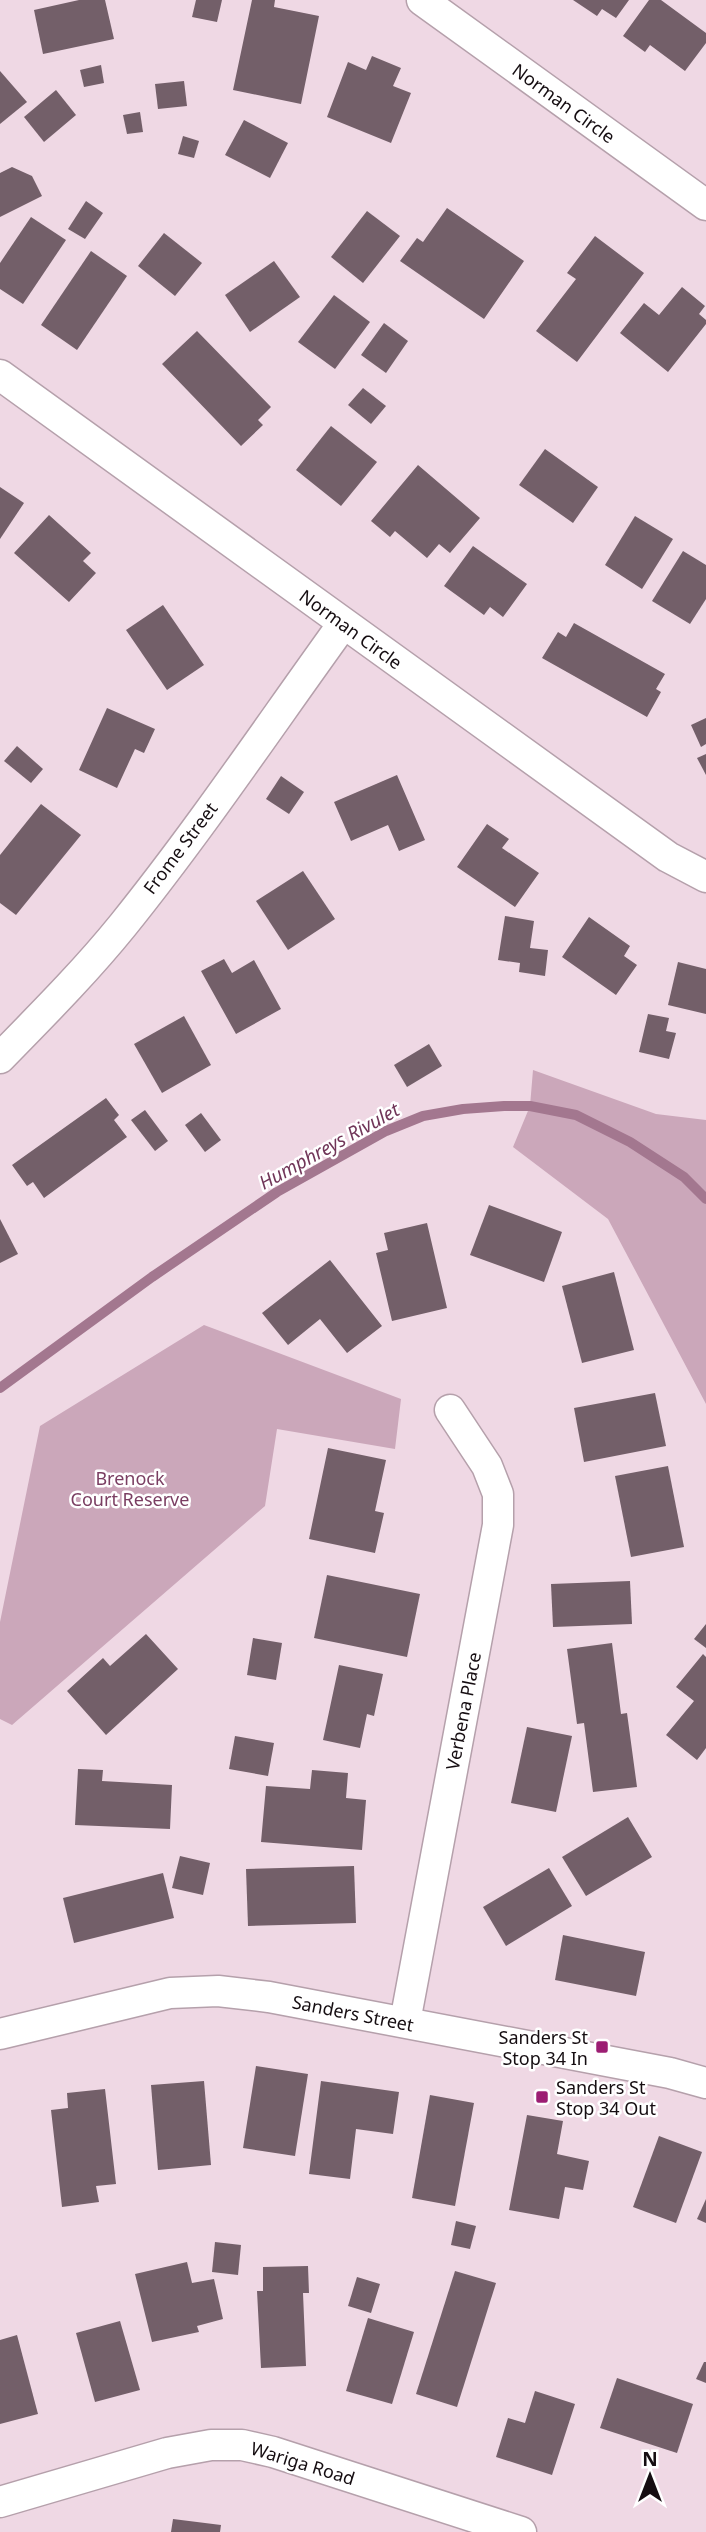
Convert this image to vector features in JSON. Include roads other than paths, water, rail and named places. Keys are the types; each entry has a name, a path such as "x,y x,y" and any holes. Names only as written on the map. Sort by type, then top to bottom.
{"street":[{"name":"Norman Circle","path":"422,0 706,205"},
{"name":"Norman Circle","path":"0,375 668,857 706,877"},
{"name":"Frome Street","path":"0,1058 54,1003 130,916 343,624"},
{"name":"Verbena Place","path":"405,2022 498,1525 498,1494 487,1466 450,1410"},
{"name":"Sanders Street","path":"0,2034 170,1993 218,1991 269,1997 405,2022 670,2073 706,2083"},
{"name":"Wariga Road","path":"0,2502 167,2453 211,2445 242,2445 273,2452 489,2527 521,2532"}],"waterway":[{"name":"Humphreys Rivulet","path":"0,1388 152,1277 277,1192 386,1131 423,1116 504,1106 530,1106 576,1115 630,1142 684,1177 706,1199"}],"place":[{"name":"Sanders St Stop 34 In","path":"602,2047"},
{"name":"Sanders St Stop 34 Out","path":"542,2097"}],"park label":[{"name":"Brenock Court Reserve","path":"130,1488"}]}
